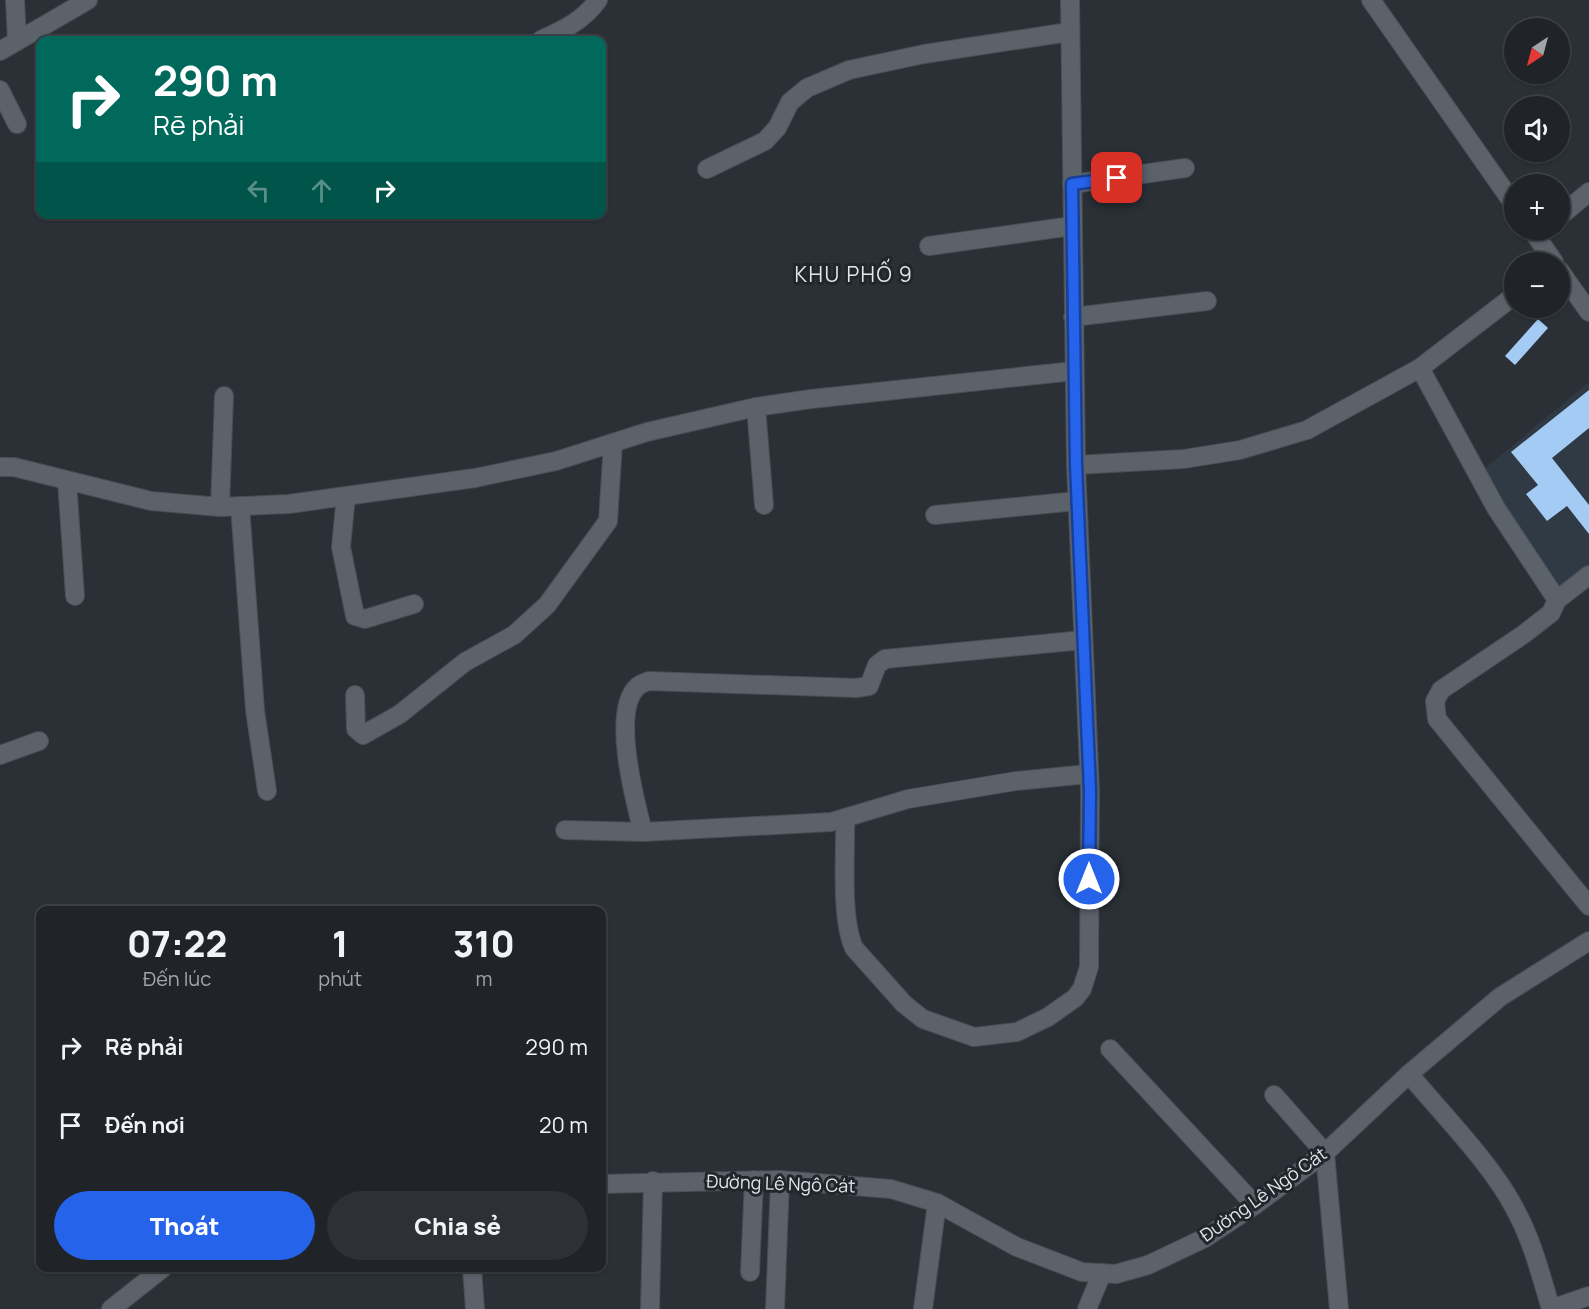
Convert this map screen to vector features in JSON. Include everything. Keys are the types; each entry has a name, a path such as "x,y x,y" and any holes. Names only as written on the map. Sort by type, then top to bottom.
{"street":[{"path":"15,0 17,41"},
{"path":"0,51 17,41 39,35 88,0"},
{"path":"550,36 588,14 598,0"},
{"path":"845,818 846,909 849,938 854,948 904,1004 923,1019 974,1037 1017,1032 1048,1017 1075,998 1082,989 1089,967 1090,791 1077,501 1074,371 1069,32 1074,0"},
{"path":"1371,0 1504,190"},
{"path":"707,169 765,141 777,128 790,102 807,88 849,70 924,54 1069,32"},
{"path":"0,90 17,124"},
{"path":"1072,184 1185,168"},
{"path":"1570,208 1589,192"},
{"path":"929,246 1072,226"},
{"path":"1570,285 1589,312"},
{"path":"1073,316 1207,301"},
{"path":"1076,465 1184,459 1240,450 1306,430 1420,368 1504,303"},
{"path":"1420,368 1496,508 1557,600"},
{"path":"0,467 14,467 151,501 220,507 289,504 475,478 556,461 647,432 756,407 1074,371"},
{"path":"220,507 224,396"},
{"path":"756,407 764,505"},
{"path":"355,695 356,729 363,735 400,714 465,662 514,635 533,620 547,605 608,521 613,443"},
{"path":"67,481 75,596"},
{"path":"346,496 341,548 355,616 365,620 414,603"},
{"path":"935,515 1077,501"},
{"path":"240,506 255,710 267,791"},
{"path":"1589,575 1557,600 1551,613 1524,634 1441,690 1435,701 1434,710 1437,719 1589,906"},
{"path":"643,832 632,790 624,721 631,697 637,687 649,681 856,688 869,686 877,665 885,659 1083,640"},
{"path":"0,754 39,741"},
{"path":"565,830 643,832 831,822 908,799 1016,782 1088,774"},
{"name":"Đường Lê Ngô Cát","path":"606,1184 780,1180 891,1189 937,1203 1017,1247 1082,1272 1116,1274 1148,1265 1205,1238 1256,1205 1325,1152 1408,1074 1500,997 1589,941"},
{"path":"1110,1049 1256,1205"},
{"path":"1408,1074 1501,1184 1534,1251 1551,1309 1589,1296"},
{"path":"1274,1095 1325,1152 1339,1309"},
{"path":"750,1272 754,1180"},
{"path":"775,1309 780,1180"},
{"path":"650,1309 653,1181"},
{"path":"923,1309 937,1203"},
{"path":"111,1309 158,1272"},
{"path":"472,1272 475,1309"},
{"path":"1087,1309 1102,1273"}],"shaded area":[{"path":"1589,382 1589,567 1558,591 1482,471"}],"building":[{"path":"1538,319 1548,328 1515,365 1505,356"},
{"path":"1589,390 1589,428 1552,458 1589,505 1589,534 1567,506 1547,521 1526,494 1538,485 1511,452"}],"district":[{"name":"KHU PHỐ 9","path":"854,274"}],"route":[{"path":"1089,879 1090,791 1076,465 1072,184 1117,178"}]}
